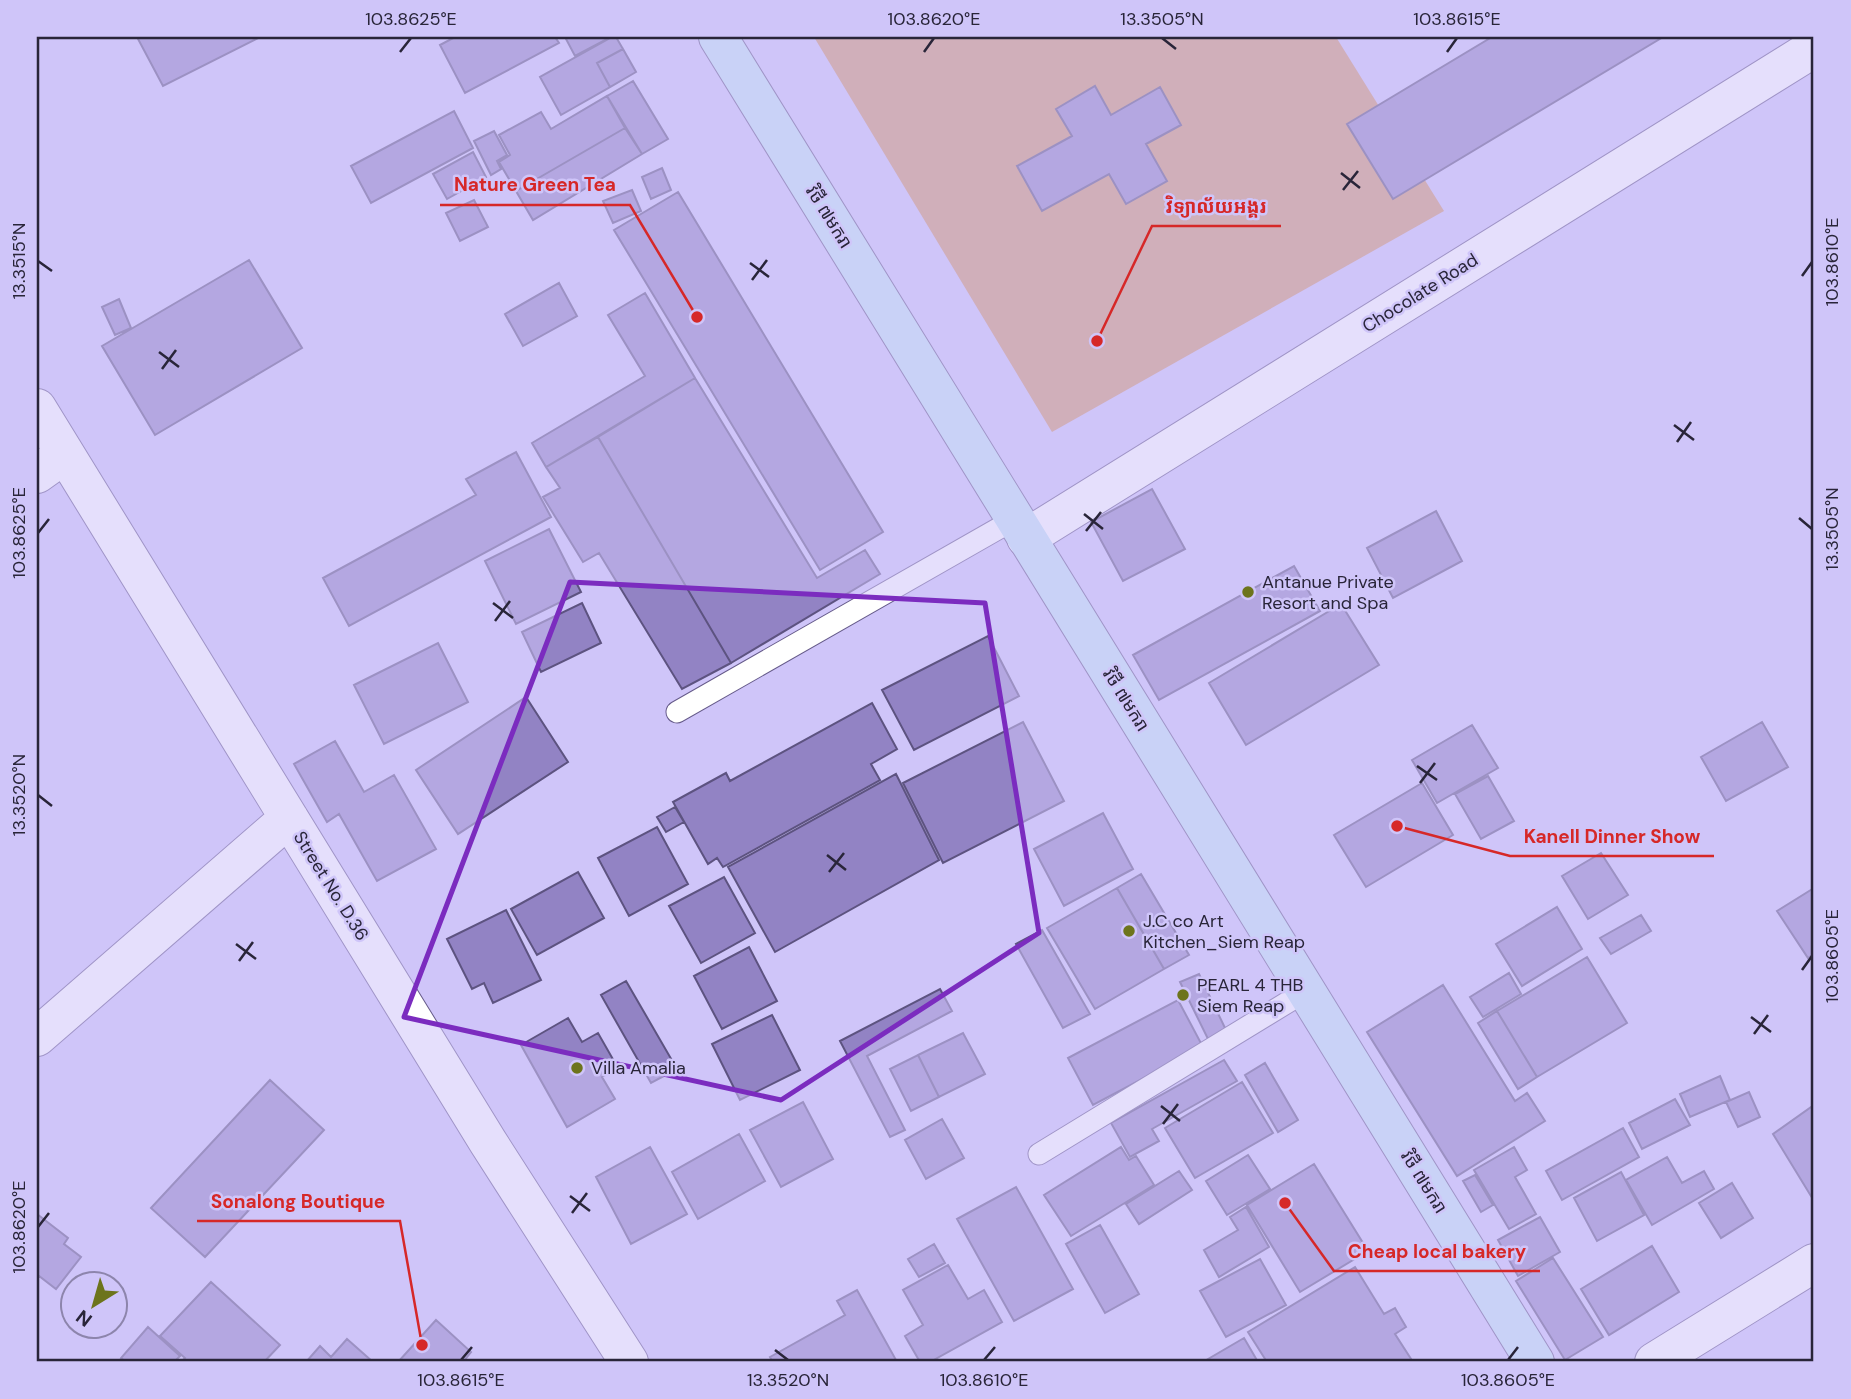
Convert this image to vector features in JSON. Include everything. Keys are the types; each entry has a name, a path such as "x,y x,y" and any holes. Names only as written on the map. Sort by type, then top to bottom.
{"main road":[{"name":"វិថី ៧មករា","path":"718,37 1535,1362"}],"street":[{"name":"Chocolate Road","path":"1021,529 1814,48"},
{"name":"Street No. D.36","path":"37,408 51,464 289,818 488,1142 629,1362"},
{"path":"37,1037 289,818"},
{"path":"1654,1362 1814,1263"}],"lane":[{"path":"677,712 1021,529"},
{"path":"1040,1154 1306,991"}],"highlighted area":[{"path":"570,582 985,603 1039,933 781,1100 404,1017"}],"shaded area":[{"path":"814,37 1336,37 1444,211 1052,432"}],"building":[{"path":"137,37 260,37 163,86"},
{"path":"455,37 555,37 559,43 465,93 440,45"},
{"path":"565,37 611,37 575,56"},
{"path":"616,37 623,49 597,63 610,87 561,115 540,77"},
{"path":"1492,37 1663,37 1393,199 1347,124"},
{"path":"623,49 636,72 610,87 597,63"},
{"path":"633,81 668,139 642,154 607,96"},
{"path":"1095,86 1111,115 1160,87 1181,125 1146,144 1167,181 1126,204 1109,174 1042,211 1017,166 1072,136 1056,109"},
{"path":"607,96 625,128 516,191 499,162 510,155 499,135 541,112 551,129"},
{"path":"454,111 473,148 371,203 351,166"},
{"path":"625,128 642,154 533,220 516,191"},
{"path":"494,131 507,155 497,161 501,169 491,175 474,141"},
{"path":"473,152 486,177 447,199 433,174"},
{"path":"662,168 671,190 651,199 642,177"},
{"path":"632,190 641,211 613,223 603,201"},
{"path":"678,192 883,532 820,570 614,230"},
{"path":"474,200 488,227 460,241 446,213"},
{"path":"249,260 302,348 155,435 102,346"},
{"path":"559,283 577,316 523,346 505,314"},
{"path":"645,293 695,378 546,467 532,443 645,376 608,315"},
{"path":"119,299 131,328 115,335 102,307"},
{"path":"695,378 817,578 865,550 880,574 731,663 598,437"},
{"path":"598,437 731,663 682,689 599,553 583,562 543,497 560,488 546,467"},
{"path":"516,452 551,517 349,626 323,578 476,495 466,479"},
{"path":"1152,489 1185,549 1123,581 1091,522"},
{"path":"1436,511 1462,561 1393,598 1367,548"},
{"path":"549,529 581,592 516,624 485,561"},
{"path":"1294,566 1320,611 1159,700 1133,655"},
{"path":"582,603 601,643 541,672 522,632"},
{"path":"1341,604 1379,665 1246,745 1209,683"},
{"path":"988,636 1019,696 914,750 882,690"},
{"path":"438,643 468,702 384,744 354,685"},
{"path":"526,697 568,762 458,834 416,770"},
{"path":"872,703 897,749 871,764 880,780 723,867 717,858 708,864 673,802 726,773 730,781"},
{"path":"1023,722 1064,801 943,863 903,783"},
{"path":"1762,722 1788,767 1726,801 1701,757"},
{"path":"1472,725 1498,768 1437,803 1412,760"},
{"path":"335,741 364,792 394,775 436,849 377,881 339,814 327,822 294,764"},
{"path":"896,774 939,860 775,952 728,867"},
{"path":"1488,776 1514,821 1481,839 1455,794"},
{"path":"1422,783 1453,835 1366,887 1334,835"},
{"path":"675,807 684,822 666,832 657,817"},
{"path":"1103,813 1133,869 1064,906 1034,849"},
{"path":"657,827 688,884 629,916 598,858"},
{"path":"1601,853 1628,895 1588,919 1562,876"},
{"path":"578,872 604,918 537,955 511,909"},
{"path":"1141,874 1189,955 1164,969 1117,888"},
{"path":"724,877 755,933 701,963 669,906"},
{"path":"1117,888 1164,969 1095,1009 1047,928"},
{"path":"1814,888 1814,954 1808,958 1777,911"},
{"path":"1557,907 1582,949 1522,986 1496,944"},
{"path":"506,910 541,980 493,1003 484,983 472,989 447,939"},
{"path":"1641,915 1651,931 1611,954 1600,938"},
{"path":"1042,930 1090,1014 1063,1028 1016,944"},
{"path":"749,947 777,1001 722,1029 694,976"},
{"path":"1587,957 1627,1023 1537,1077 1497,1011"},
{"path":"1509,973 1521,994 1483,1017 1470,997"},
{"path":"1199,974 1226,1030 1208,1039 1180,982"},
{"path":"626,981 677,1069 651,1083 601,995"},
{"path":"1443,985 1515,1101 1527,1093 1545,1121 1457,1176 1367,1032"},
{"path":"940,989 952,1011 867,1056 905,1130 890,1137 840,1041"},
{"path":"1178,1000 1203,1047 1093,1105 1068,1058"},
{"path":"1497,1011 1537,1077 1518,1089 1478,1023"},
{"path":"772,1015 800,1070 740,1100 712,1044"},
{"path":"568,1018 582,1042 598,1033 618,1068 602,1077 615,1099 567,1127 521,1045"},
{"path":"963,1033 985,1074 939,1097 918,1055"},
{"path":"918,1055 939,1097 911,1111 890,1069"},
{"path":"1224,1060 1237,1081 1152,1129 1159,1141 1130,1157 1111,1123"},
{"path":"1265,1063 1298,1120 1278,1132 1245,1075"},
{"path":"1720,1076 1730,1100 1690,1117 1680,1094"},
{"path":"270,1080 324,1130 205,1257 151,1208"},
{"path":"1242,1082 1273,1133 1195,1178 1165,1128"},
{"path":"1749,1092 1760,1117 1738,1127 1726,1102"},
{"path":"1675,1099 1690,1125 1642,1149 1629,1123"},
{"path":"803,1102 833,1159 781,1187 750,1130"},
{"path":"1814,1105 1814,1201 1773,1134"},
{"path":"942,1119 964,1158 926,1179 905,1140"},
{"path":"1623,1128 1639,1157 1562,1200 1546,1171"},
{"path":"739,1134 765,1181 698,1219 672,1172"},
{"path":"650,1147 687,1214 631,1244 596,1177"},
{"path":"1121,1147 1129,1160 1136,1156 1154,1185 1071,1236 1044,1195"},
{"path":"1514,1147 1527,1170 1515,1177 1536,1214 1509,1229 1474,1170"},
{"path":"1248,1155 1270,1189 1227,1215 1206,1181"},
{"path":"1667,1157 1682,1183 1704,1171 1714,1189 1652,1225 1626,1180"},
{"path":"1314,1164 1368,1251 1300,1292 1247,1205"},
{"path":"1179,1171 1192,1190 1139,1224 1126,1204"},
{"path":"1621,1172 1644,1215 1597,1241 1574,1198"},
{"path":"1475,1175 1493,1205 1481,1212 1463,1181"},
{"path":"1732,1183 1753,1218 1721,1238 1699,1203"},
{"path":"1016,1187 1073,1289 1014,1321 957,1219"},
{"path":"1246,1207 1269,1247 1219,1277 1204,1250 1238,1230 1230,1217"},
{"path":"37,1214 68,1238 64,1244 81,1257 71,1270 60,1270 60,1284 56,1289 39,1276 37,1279"},
{"path":"1540,1217 1560,1252 1518,1276 1498,1240"},
{"path":"1100,1225 1139,1294 1105,1313 1066,1244"},
{"path":"934,1244 945,1263 919,1277 908,1259"},
{"path":"1652,1246 1679,1292 1609,1335 1581,1289"},
{"path":"1553,1258 1603,1337 1565,1360 1516,1281"},
{"path":"1260,1259 1286,1305 1226,1337 1200,1291"},
{"path":"948,1265 968,1299 984,1290 1002,1322 930,1362 920,1362 905,1336 923,1325 903,1290"},
{"path":"1355,1267 1384,1314 1395,1308 1406,1327 1395,1334 1413,1362 1267,1362 1248,1332"},
{"path":"211,1282 280,1345 264,1362 181,1362 185,1358 160,1336"},
{"path":"857,1290 896,1360 773,1362 770,1357 845,1315 837,1301"},
{"path":"436,1320 471,1352 463,1362 398,1362"},
{"path":"148,1327 180,1356 174,1362 126,1362 121,1358"},
{"path":"1244,1338 1258,1362 1203,1362"},
{"path":"347,1339 373,1362 306,1362 320,1346 331,1357"}],"place":[{"name":"Nature Green Tea","path":"697,317"},
{"name":"វិទ្យាល័យអង្គរ","path":"1097,341"},
{"name":"Antanue Private Resort and Spa","path":"1248,592"},
{"name":"Kanell Dinner Show","path":"1397,826"},
{"name":"J.C co Art Kitchen_Siem Reap","path":"1129,931"},
{"name":"PEARL 4 THB Siem Reap","path":"1183,995"},
{"name":"Villa Amalia","path":"577,1068"},
{"name":"Cheap local bakery","path":"1285,1203"},
{"name":"Sonalong Boutique","path":"422,1345"}]}
